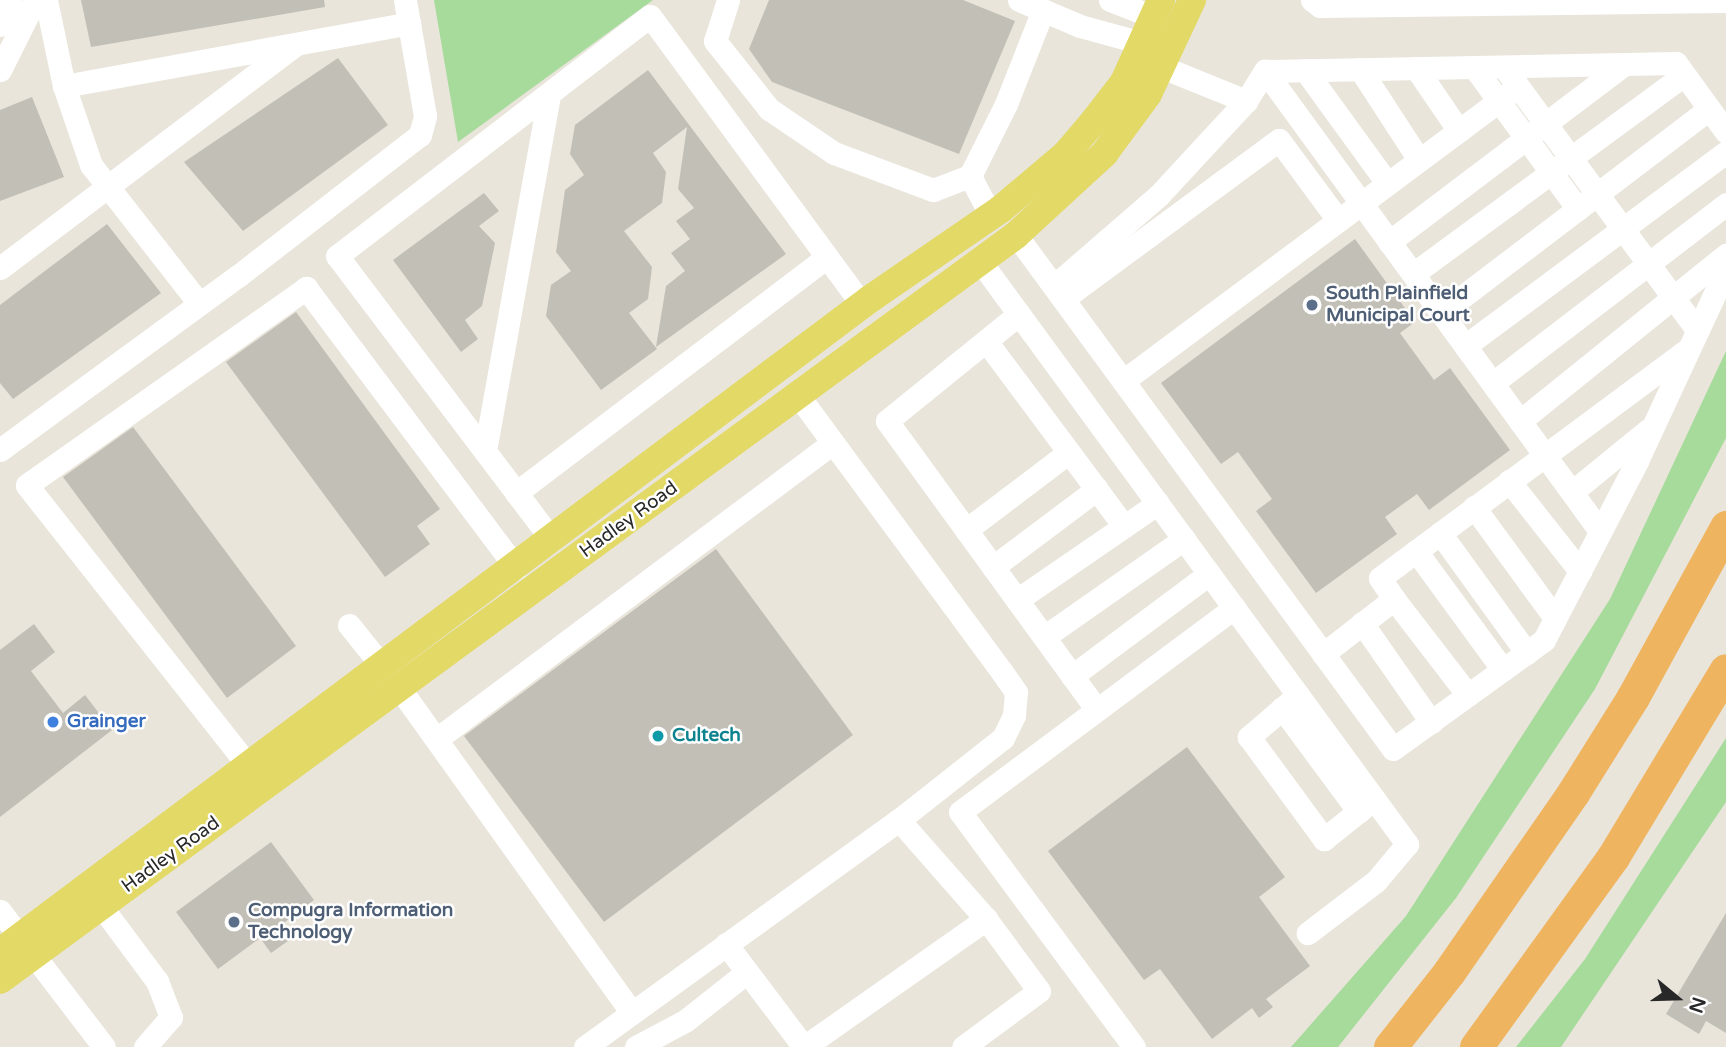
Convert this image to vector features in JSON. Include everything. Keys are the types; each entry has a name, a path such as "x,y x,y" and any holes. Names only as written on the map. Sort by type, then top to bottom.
{"highway":[{"path":"1390,1047 1456,961 1573,793 1633,697 1726,527"},
{"path":"1476,1047 1613,856 1726,670"}],"main road":[{"name":"Hadley Road","path":"18,948 101,906 1016,235 1104,154 1148,94 1163,67 1192,0"},
{"name":"Hadley Road","path":"0,981 18,948 247,764 516,568 862,305 996,212 1065,155 1124,82 1158,8"},
{"path":"996,212 1016,235"}],"street":[{"path":"0,25 10,0"},
{"path":"0,70 35,0"},
{"path":"46,0 64,86 91,165 198,302"},
{"path":"0,450 419,135 425,116 405,0"},
{"path":"728,0 715,41 769,109 834,153 933,190 970,176 1006,104 1043,10"},
{"path":"1019,0 1080,26 1142,43"},
{"path":"1312,0 1320,6 1438,2 1726,1"},
{"path":"1113,1 1158,8"},
{"path":"552,540 337,256 650,16 862,305"},
{"path":"64,86 409,23"},
{"path":"0,268 295,45"},
{"path":"1265,71 1676,63 1726,132"},
{"path":"1390,242 1623,65"},
{"path":"1503,66 1673,298 1693,339"},
{"path":"1163,67 1246,101"},
{"path":"1474,67 1578,209"},
{"path":"1416,68 1459,131"},
{"path":"1360,69 1419,160"},
{"path":"1306,70 1387,183"},
{"path":"1058,292 1159,195 1246,101 1265,71"},
{"path":"1265,71 1600,531"},
{"path":"1413,274 1684,75"},
{"path":"1123,381 1518,87"},
{"path":"485,451 549,94"},
{"path":"1441,313 1709,109"},
{"path":"1058,292 1279,140 1338,220"},
{"path":"1465,346 1726,152"},
{"path":"970,176 996,212"},
{"path":"1493,383 1726,204"},
{"path":"1016,235 1393,749 1544,640 1653,426 1726,269"},
{"path":"1520,421 1726,255"},
{"path":"516,493 827,257"},
{"path":"980,261 1234,608 1290,702 1366,806 1407,844 1376,881 1308,933"},
{"path":"247,764 27,485 306,288 516,568"},
{"path":"1019,314 887,421 1097,710"},
{"path":"1468,695 1381,578 1693,339"},
{"path":"986,341 1125,526"},
{"path":"585,1047 899,820 1003,738 1014,715 1016,692 798,395"},
{"path":"1572,492 1653,426"},
{"path":"438,738 833,443"},
{"path":"966,530 1069,452"},
{"path":"1508,481 1580,571"},
{"path":"993,567 1097,489"},
{"path":"1017,600 1158,503"},
{"path":"1474,508 1555,618"},
{"path":"1440,533 1527,653"},
{"path":"1044,637 1184,539"},
{"path":"1416,551 1503,670"},
{"path":"1072,676 1209,574"},
{"path":"1323,654 1394,599"},
{"path":"1133,1047 960,812 1234,608"},
{"path":"1362,624 1431,722"},
{"path":"349,625 382,666"},
{"path":"400,689 438,738 631,1012"},
{"path":"1290,702 1249,737 1256,747 1324,839 1366,806"},
{"path":"899,820 986,919 1039,991 963,1047"},
{"path":"101,906 157,981 171,1017 145,1047"},
{"path":"0,911 18,948 104,1047"},
{"path":"726,944 804,1047 986,919"},
{"path":"636,1047 685,1021 747,972"}],"green space":[{"path":"434,0 653,0 458,142"},
{"path":"1726,351 1726,438 1595,689 1456,898 1338,1047 1291,1047 1406,916 1610,599"},
{"path":"1726,738 1726,802 1561,1047 1516,1047 1585,959"}],"building":[{"path":"81,0 324,0 325,7 91,47"},
{"path":"769,0 963,0 1015,21 959,154 772,82 749,49"},
{"path":"338,58 388,125 243,231 184,162"},
{"path":"648,70 786,254 656,347 666,286 685,271 671,253 690,239 676,221 694,208 678,189 687,127 653,153 666,172 662,203 624,231 652,267 648,299 629,313 657,349 601,390 546,316 551,285 571,271 556,252 565,190 584,175 570,154 575,125"},
{"path":"32,97 64,177 0,201 0,110"},
{"path":"484,193 499,211 479,226 495,243 482,306 465,320 478,339 461,352 393,260"},
{"path":"107,224 161,293 13,399 0,383 0,305"},
{"path":"1355,239 1415,322 1400,333 1434,380 1450,368 1510,450 1429,510 1417,494 1385,517 1397,534 1316,593 1256,511 1272,499 1238,452 1221,464 1161,383"},
{"path":"296,312 440,509 417,526 430,544 385,577 226,362"},
{"path":"133,427 296,646 227,698 63,477"},
{"name":"Cultech","path":"716,549 853,735 604,922 464,736"},
{"name":"Grainger","path":"34,624 55,652 31,671 63,713 85,695 112,730 0,817 0,650"},
{"path":"1187,747 1285,877 1259,897 1310,966 1266,999 1273,1007 1259,1018 1252,1008 1212,1039 1160,969 1144,980 1048,851"},
{"path":"271,842 314,900 281,925 295,936 271,953 260,938 218,969 176,912"},
{"path":"1726,913 1726,1033 1706,1021 1699,1034 1666,1014"}],"place":[{"name":"South Plainfield Municipal Court","path":"1312,305"},
{"name":"Grainger","path":"53,722"},
{"name":"Cultech","path":"658,736"},
{"name":"Compugra Information Technology","path":"234,922"}]}
